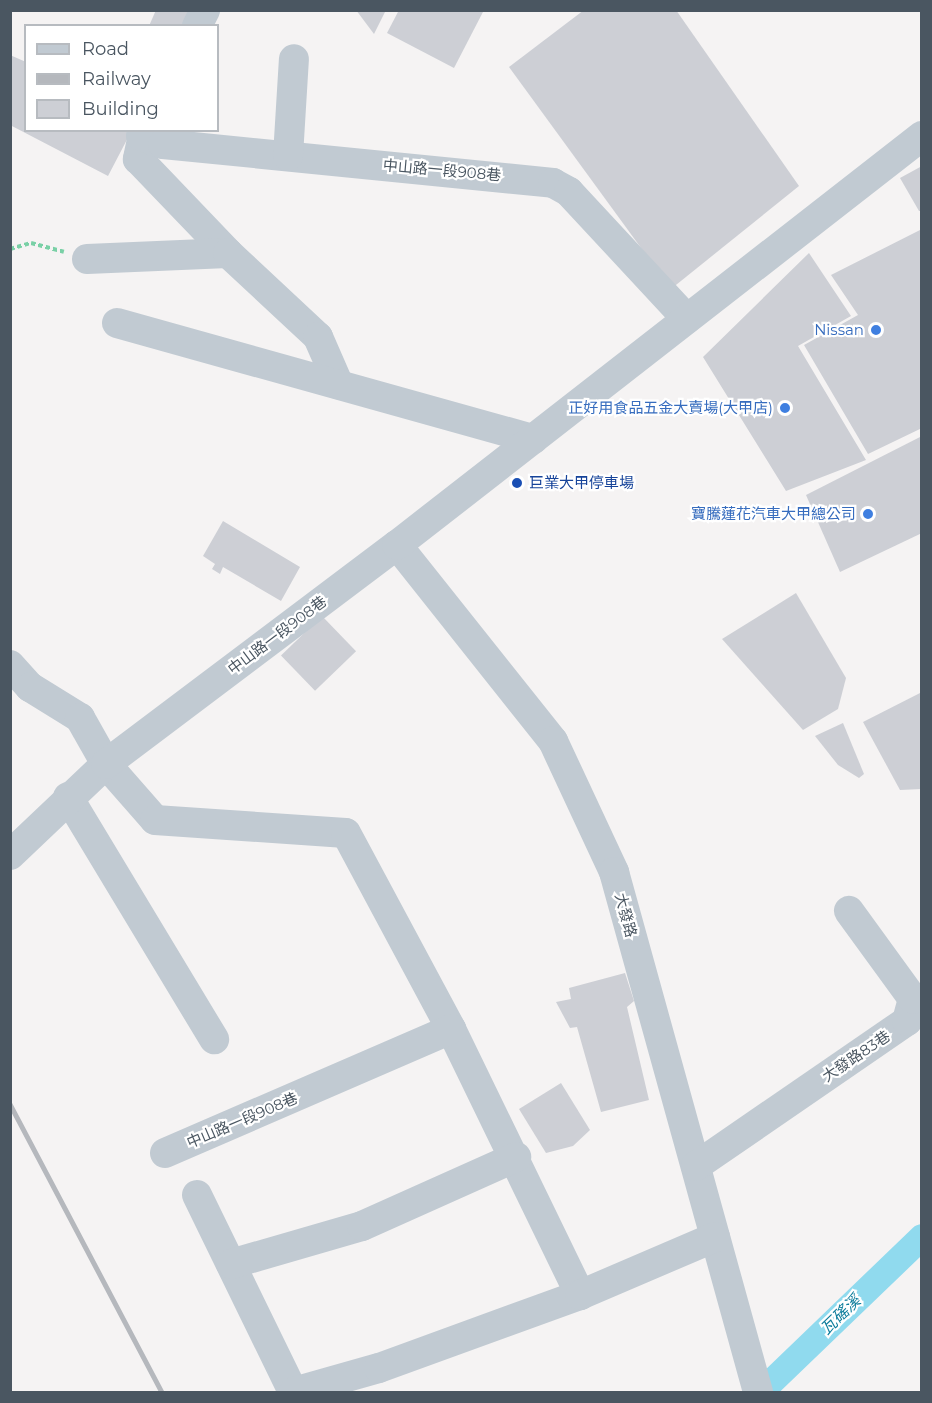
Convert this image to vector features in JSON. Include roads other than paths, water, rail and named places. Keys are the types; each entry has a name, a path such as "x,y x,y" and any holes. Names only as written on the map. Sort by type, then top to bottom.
{"street":[{"path":"198,24 205,10"},
{"path":"288,156 294,59"},
{"name":"中山路一段908巷","path":"339,385 318,337 228,253 138,159 142,133 163,144 553,183 569,192 687,319"},
{"name":"中山路一段908巷","path":"10,855 68,797 106,764 397,545 921,136"},
{"path":"87,259 228,253"},
{"path":"117,323 534,439"},
{"name":"大發路","path":"397,545 553,741 614,872 758,1392"},
{"path":"10,665 30,687 80,718 106,764 155,820 346,833 451,1029 516,1158 580,1295"},
{"path":"68,797 214,1039"},
{"name":"大發路83巷","path":"696,1166 907,1021 913,999 849,911"},
{"name":"中山路一段908巷","path":"165,1153 451,1029"},
{"path":"231,1264 362,1226 516,1158"},
{"path":"196,1195 293,1392 379,1368 580,1295 715,1238"}],"waterway":[{"name":"瓦磘溪","path":"761,1392 922,1237"}],"railway":[{"path":"10,1104 162,1392"}],"place":[{"name":"Nissan","path":"876,330"},
{"name":"正好用食品五金大賣場(大甲店)","path":"785,408"},
{"name":"巨業大甲停車場","path":"517,483"},
{"name":"寶騰蓮花汽車大甲總公司","path":"868,514"}]}
